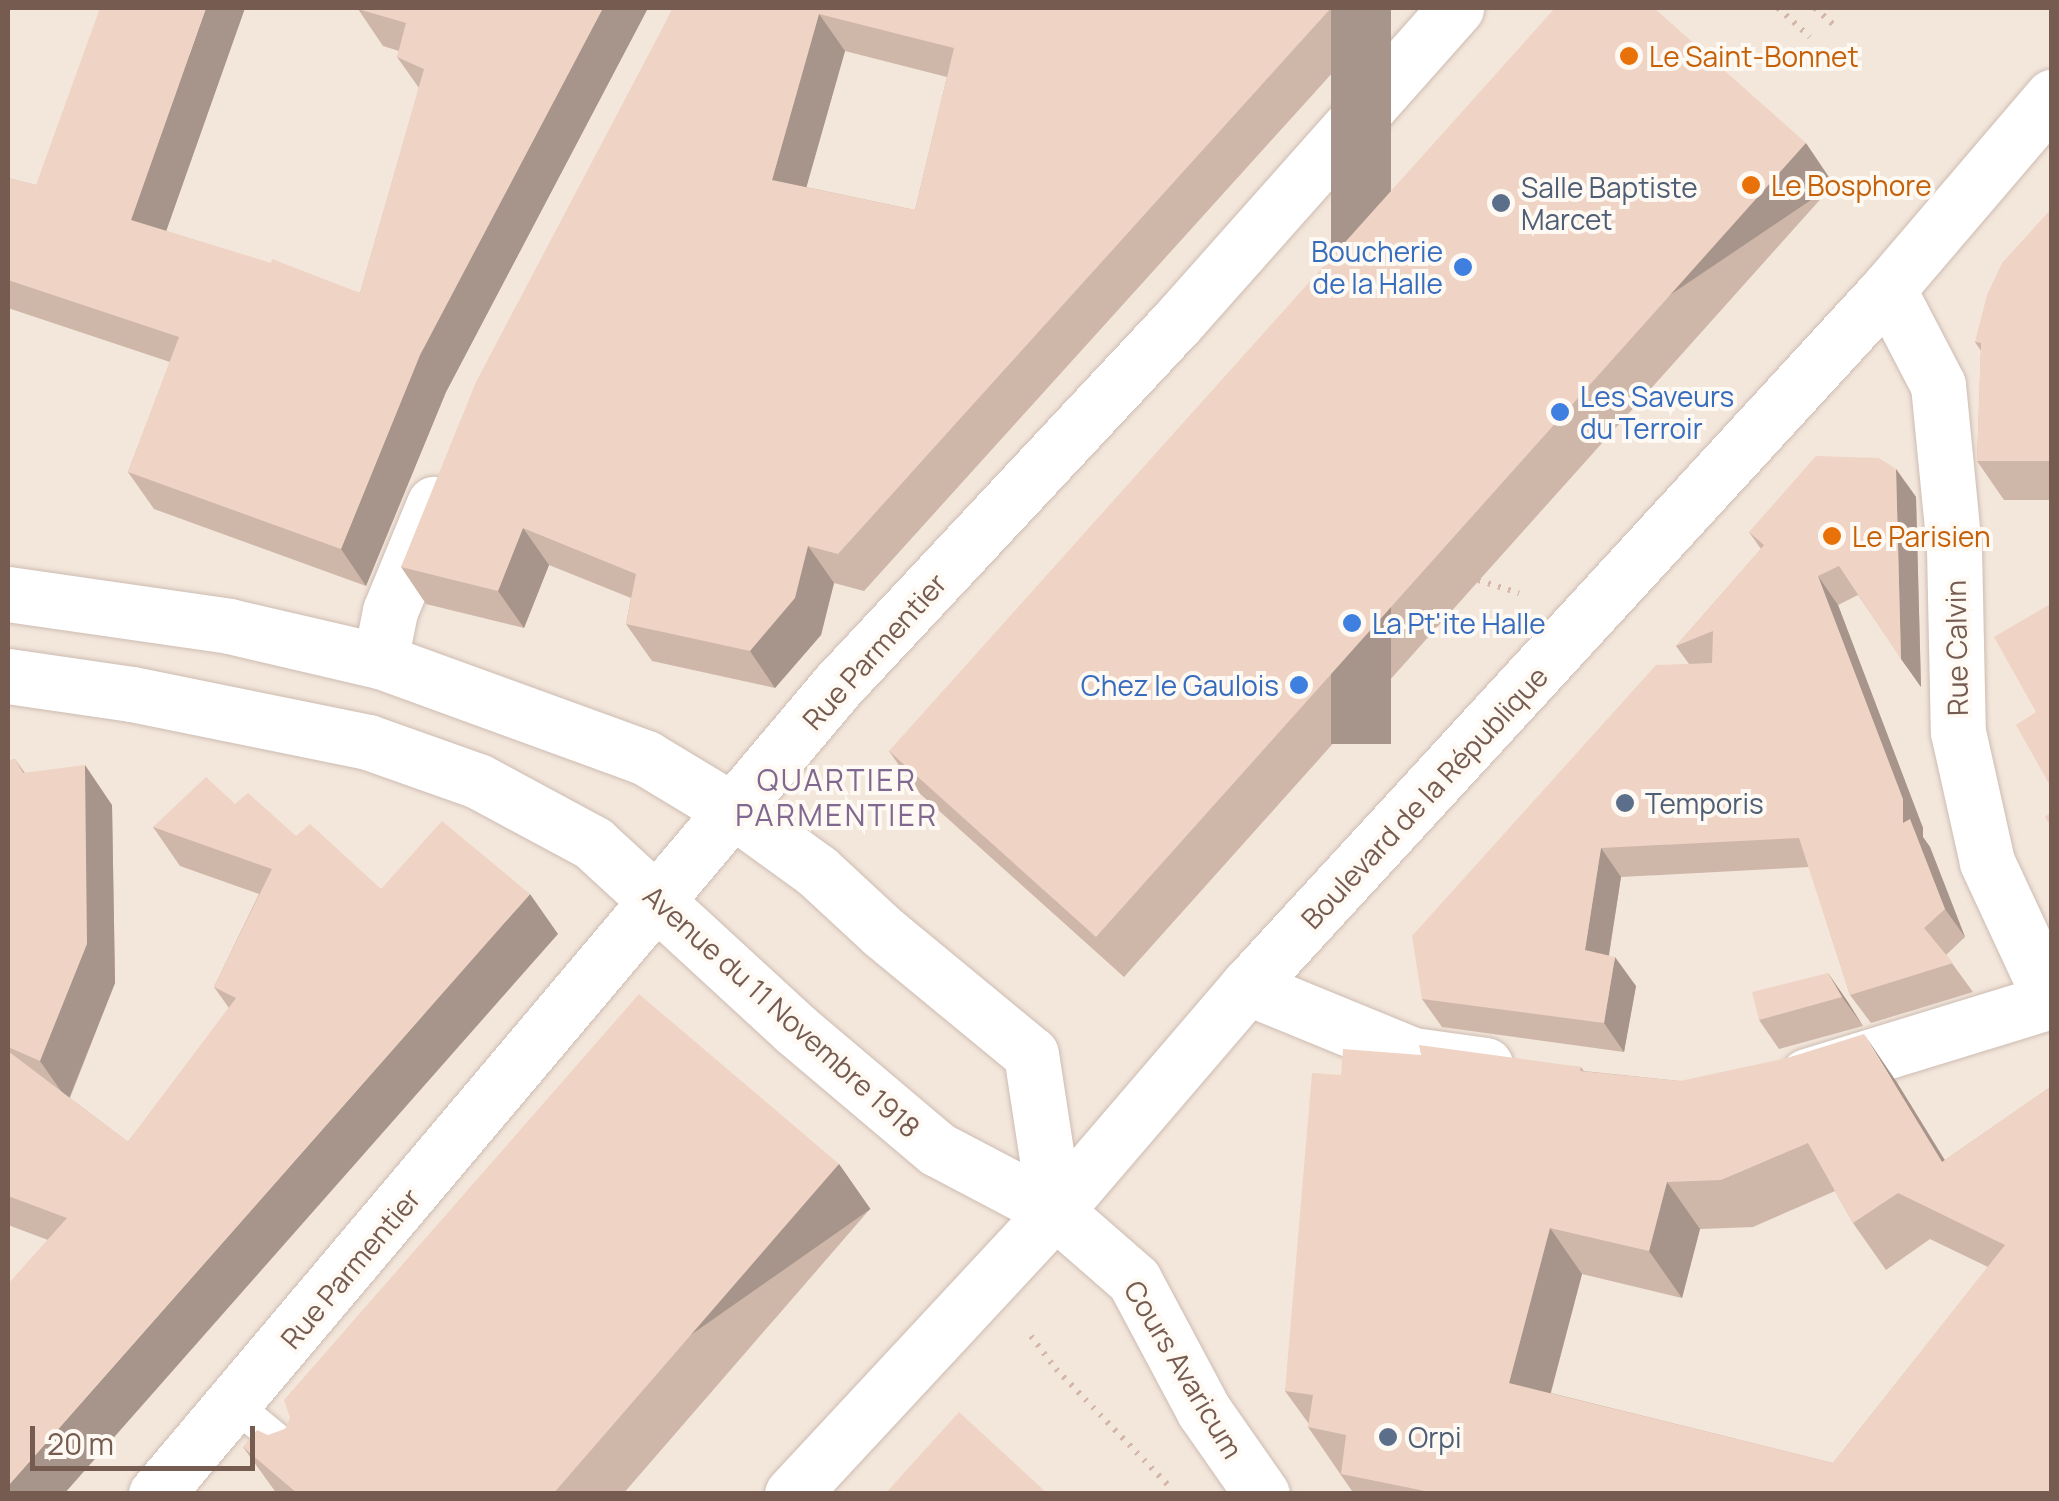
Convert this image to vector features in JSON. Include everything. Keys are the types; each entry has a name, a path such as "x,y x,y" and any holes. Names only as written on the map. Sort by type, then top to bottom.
{"main road":[{"name":"Rue Parmentier","path":"156,1494 235,1406 838,686 1180,319 1456,8"},
{"name":"Boulevard de la République","path":"792,1494 1054,1210 1247,987 1888,289 2052,97"},
{"name":"Rue Calvin","path":"1888,289 1938,385 1954,548 1958,732 1987,862 2051,1002"},
{"path":"380,661 390,611 453,458"},
{"path":"8,594 230,626 380,661 646,758 734,811 817,871 884,933 1031,1054 1054,1210"},
{"name":"Avenue du 11 Novembre 1918","path":"8,676 132,694 368,742 478,781 592,843 796,1029 937,1149 1054,1210"},
{"path":"1247,987 1413,1056 1526,1070"},
{"path":"1754,1087 1812,1074 2051,1002"},
{"name":"Cours Avaricum","path":"1054,1210 1134,1280 1204,1411 1262,1494"}],"lane":[{"path":"235,1406 302,1460"}],"path":[{"path":"1778,8 1810,37"},
{"path":"1815,8 1836,28"},
{"path":"988,1279 1056,1369 1176,1494"}],"shaded area":[{"path":"8,8 2051,8 2051,1493 8,1493"}],"building":[{"path":"100,8 206,8 131,220 271,263 272,259 360,293 424,69 397,57 406,23 358,8 603,8 420,355 341,549 128,472 179,337 8,280 8,178 36,185"},
{"path":"673,8 1331,8 838,554 808,546 795,598 750,651 626,624 636,574 523,528 498,591 401,567 476,382","holes":["819,14 954,48 915,210 772,180"]},
{"path":"1555,8 1654,8 1806,143 1096,937 889,751"},
{"path":"2052,208 2052,461 1977,461 1981,343 1975,342 1987,295 2002,263"},
{"path":"1816,456 1879,458 1896,469 1901,659 1839,566 1818,576 1903,799 1903,823 1910,819 1945,909 1924,928 1953,963 1850,995 1799,838 1601,848 1585,950 1615,957 1604,1023 1422,999 1412,936 1656,665 1712,663 1713,631 1676,646 1764,545 1749,532"},
{"path":"2052,603 2052,789 2016,725 2036,712 1994,637"},
{"path":"15,759 23,773 85,765 87,944 40,1061 8,1047 8,761"},
{"path":"206,777 235,804 248,793 296,836 310,824 381,889 442,821 530,894 8,1486 8,1284 67,1218 8,1196 8,1051 128,1142 236,998 214,987 272,869 153,827"},
{"path":"1828,973 1842,997 1759,1020 1752,992"},
{"path":"639,994 839,1164 553,1494 298,1494 243,1447 257,1430 268,1435 285,1429 290,1418 284,1400"},
{"path":"1864,1034 1942,1162 2052,1086 2052,1494 1440,1494 1341,1474 1346,1435 1308,1427 1313,1395 1285,1391 1312,1073 1341,1075 1343,1049 1421,1055 1419,1045 1581,1067 1580,1071 1680,1081 1787,1058","holes":["1808,1143 1853,1223 1898,1193 2005,1245 1833,1463 1509,1383 1550,1228 1649,1251 1667,1182 1721,1180"]},
{"path":"959,1412 1048,1494 885,1494"}],"place":[{"name":"Le Saint-Bonnet","path":"1629,56"},
{"name":"Le Bosphore","path":"1751,185"},
{"name":"Salle Baptiste Marcet","path":"1501,203"},
{"name":"Boucherie de la Halle","path":"1463,267"},
{"name":"Les Saveurs du Terroir","path":"1560,412"},
{"name":"Le Parisien","path":"1832,536"},
{"name":"La Pt'ite Halle","path":"1352,623"},
{"name":"Chez le Gaulois","path":"1299,685"},
{"name":"Temporis","path":"1625,803"},
{"name":"Orpi","path":"1388,1437"}],"district":[{"name":"QUARTIER PARMENTIER","path":"837,797"}]}
